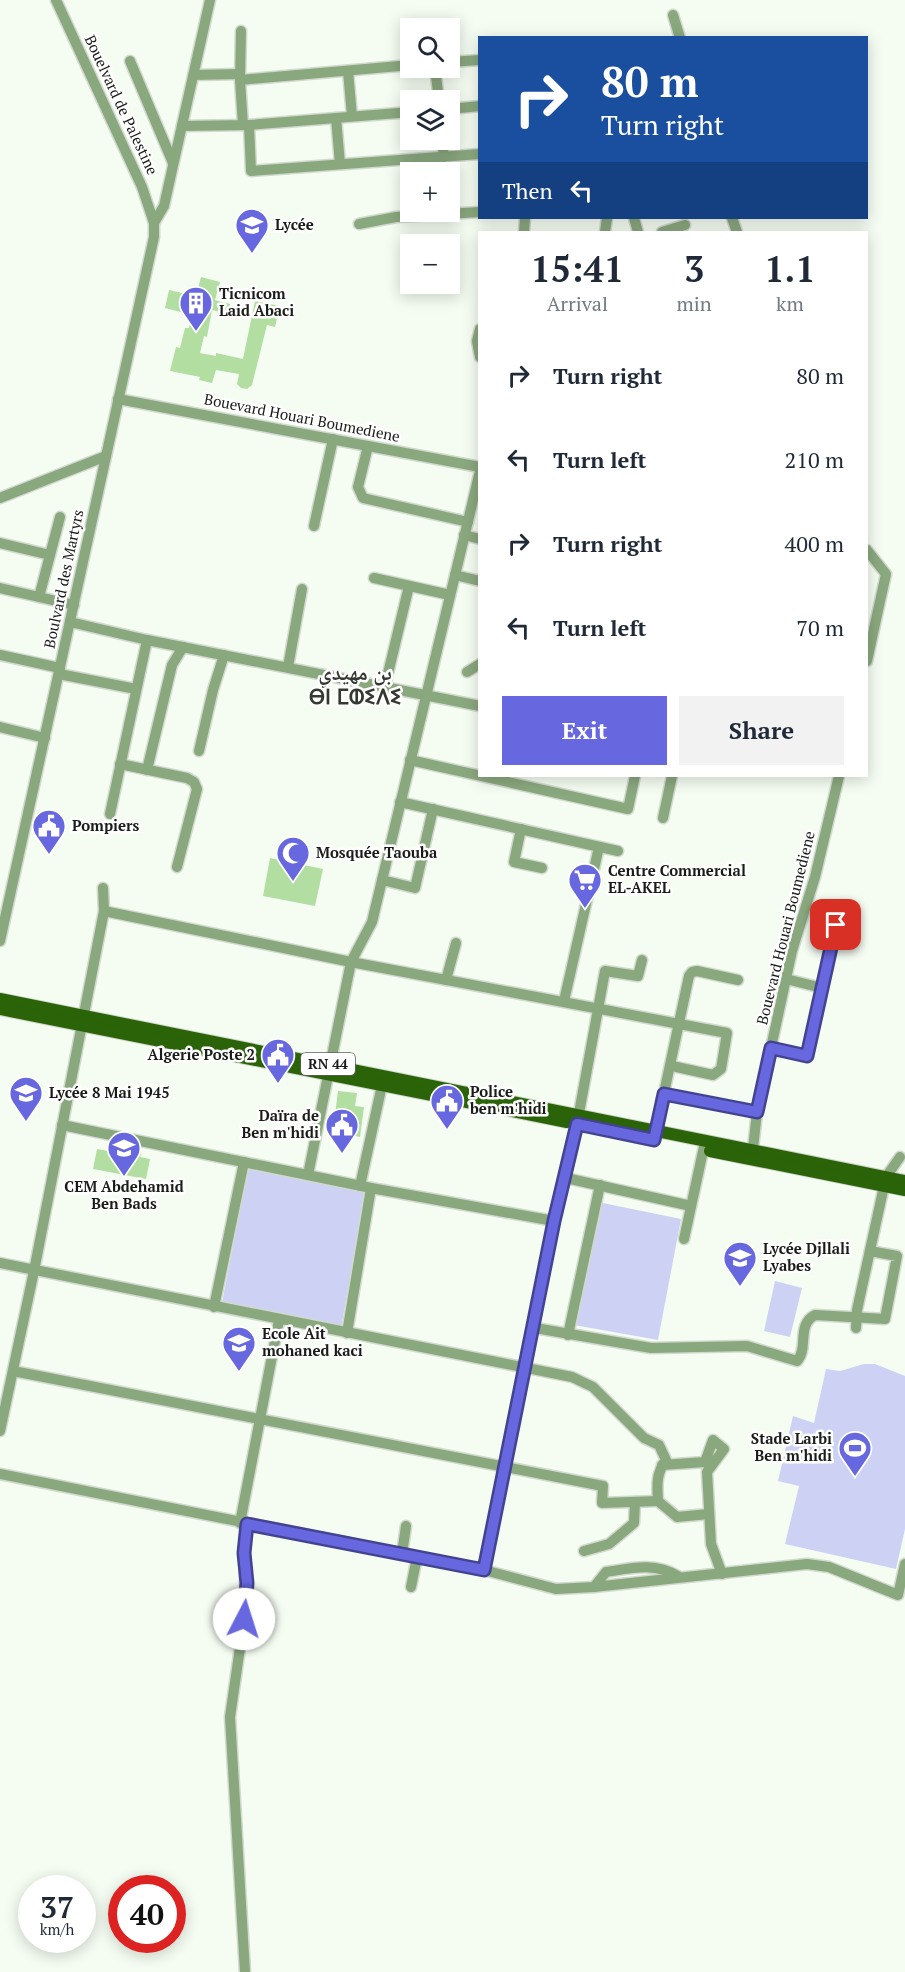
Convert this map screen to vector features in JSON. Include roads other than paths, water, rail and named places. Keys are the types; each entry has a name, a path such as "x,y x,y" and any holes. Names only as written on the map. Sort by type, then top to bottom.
{"main road":[{"name":"RN 44","path":"0,999 82,1020 885,1182 905,1190"},
{"name":"RN 44","path":"0,1009 82,1020"},
{"name":"RN 44","path":"328,1069 382,1086 577,1120"},
{"name":"RN 44","path":"885,1182 905,1181"}],"street":[{"name":"Bouelvard de Palestine","path":"56,0 142,187 154,223"},
{"path":"154,223 164,206 210,0"},
{"path":"673,15 679,36"},
{"path":"241,31 240,77 251,171 478,154"},
{"path":"460,61 478,60"},
{"path":"130,61 173,163"},
{"path":"194,75 240,77 400,66"},
{"path":"348,71 352,117"},
{"path":"460,108 478,106"},
{"path":"182,126 246,125 400,113"},
{"path":"336,118 340,164"},
{"path":"443,150 444,157"},
{"path":"359,224 396,217 478,212"},
{"name":"Boulvard des Martyrs","path":"0,941 154,237 154,223"},
{"path":"665,231 685,225"},
{"name":"Bouevard Houari Boumediene","path":"118,399 478,469"},
{"path":"314,526 333,439"},
{"path":"368,446 358,487 363,498 468,522"},
{"path":"0,498 106,456"},
{"path":"308,1175 351,962 372,922 478,478"},
{"path":"39,597 60,517"},
{"path":"464,535 478,538"},
{"path":"0,543 50,555"},
{"path":"868,551 886,574 868,656"},
{"path":"455,575 478,581"},
{"path":"374,578 450,595"},
{"path":"385,686 409,586"},
{"path":"0,588 74,605"},
{"path":"288,667 302,589"},
{"path":"70,622 147,640 478,706"},
{"path":"110,814 147,640"},
{"path":"147,770 172,664 183,647"},
{"path":"0,655 136,689"},
{"path":"199,751 213,690 224,655"},
{"path":"467,672 478,665"},
{"path":"0,727 45,738"},
{"path":"410,760 478,775"},
{"path":"120,764 187,778 194,782 196,789 177,867"},
{"path":"486,777 628,809 635,777"},
{"path":"663,818 672,777"},
{"name":"Bouevard Houari Boumediene","path":"752,1155 757,1112 792,951 815,877 835,777"},
{"path":"400,802 618,851"},
{"path":"382,880 415,888 434,809"},
{"path":"521,829 514,862 542,868"},
{"path":"564,1001 599,847"},
{"path":"0,1431 34,1271 104,911 103,888"},
{"path":"104,911 351,962 727,1033 721,1069 718,1072 713,1075 672,1066"},
{"path":"771,1048 807,1056 836,925"},
{"path":"446,980 456,944"},
{"path":"484,1570 535,1328 554,1221 566,1178 604,971 638,976 642,960"},
{"path":"655,1136 672,1066 678,1022 692,972 738,980"},
{"path":"786,980 822,988"},
{"path":"347,1333 382,1086"},
{"path":"664,1094 757,1112"},
{"path":"62,1125 366,1187 554,1221"},
{"path":"684,1239 704,1146"},
{"path":"856,1328 885,1182 900,1157"},
{"path":"214,1307 244,1162"},
{"path":"566,1178 691,1206"},
{"path":"568,1335 600,1185"},
{"path":"535,1328 651,1348 747,1346 797,1361 801,1357 804,1328 810,1318 815,1315 885,1319 897,1256 870,1251"},
{"path":"0,1263 572,1377 593,1388 644,1438 659,1445 666,1460 656,1479 658,1501 677,1518 709,1514"},
{"path":"245,1972 230,1717 246,1606 243,1523 259,1418 279,1320"},
{"path":"13,1371 603,1486 602,1503 658,1501"},
{"path":"662,1465 705,1462 712,1440 724,1449 707,1472 711,1544 722,1574"},
{"path":"0,1474 484,1570 556,1588 594,1587 678,1576 722,1574 807,1564 830,1567 897,1595 905,1564"},
{"path":"584,1551 609,1545 634,1523 635,1502"},
{"path":"402,1554 406,1526"},
{"path":"411,1587 417,1557"}],"place":[{"name":"Lycée","path":"252,254"},
{"name":"Ticnicom Laid Abaci","path":"196,332"},
{"name":"Pompiers","path":"49,855"},
{"name":"Mosquée Taouba","path":"293,882"},
{"name":"Centre Commercial EL-AKEL","path":"585,909"},
{"name":"Algerie Poste 2","path":"278,1084"},
{"name":"Lycée 8 Mai 1945","path":"26,1122"},
{"name":"Police ben m'hidi","path":"447,1130"},
{"name":"Daïra de Ben m'hidi","path":"342,1154"},
{"name":"CEM Abdehamid Ben Bads","path":"124,1177"},
{"name":"Lycée Djllali Lyabes","path":"740,1287"},
{"name":"Ecole Ait mohaned kaci","path":"239,1372"},
{"name":"Stade Larbi Ben m'hidi","path":"855,1477"}],"district":[{"name":"بن مهيدي ⴱⵏ ⵎⵀⵉⴷⵉ","path":"355,685"}]}
